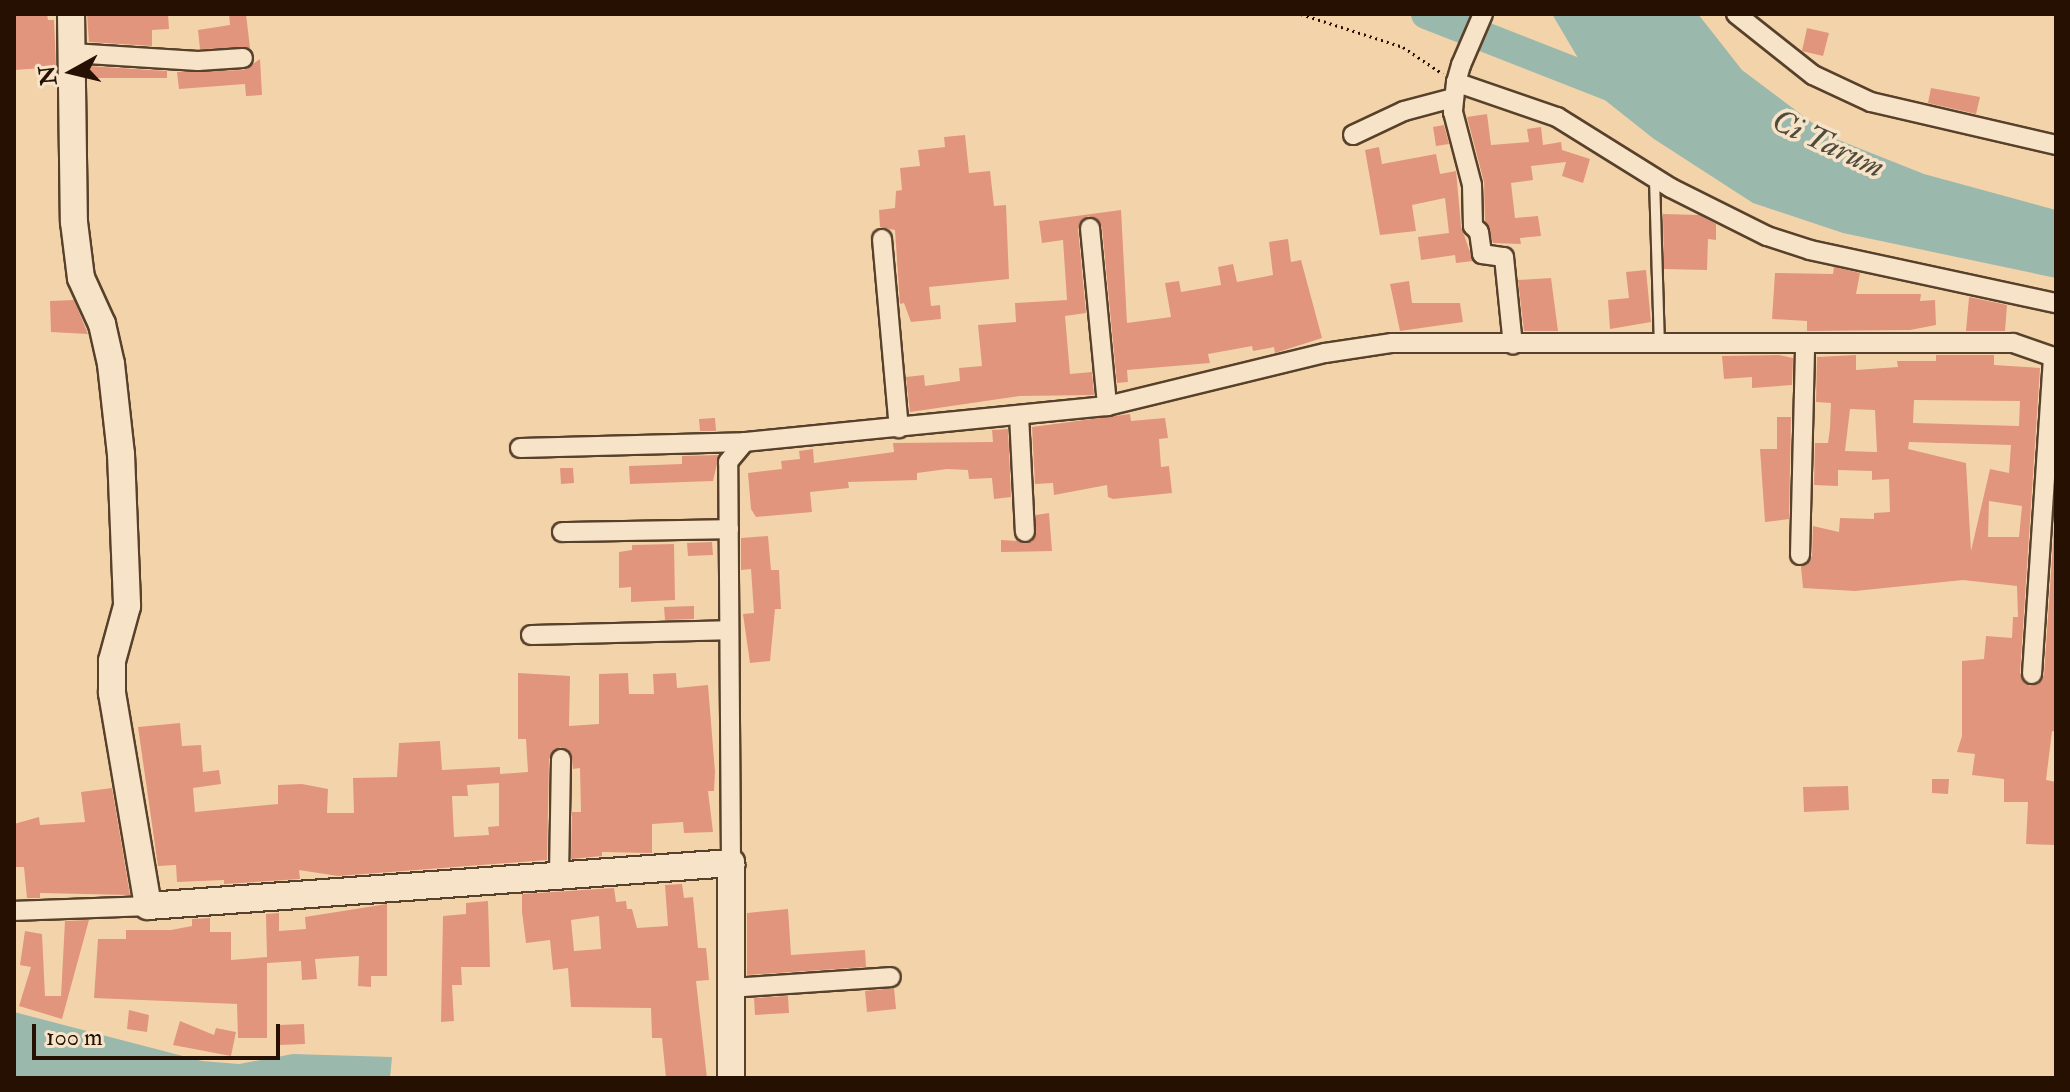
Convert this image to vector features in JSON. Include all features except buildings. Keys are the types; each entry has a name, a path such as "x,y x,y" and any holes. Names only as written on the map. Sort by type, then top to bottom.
{"street":[{"path":"71,14 79,264 111,364 121,454 127,606 112,661 112,693 148,906"},
{"path":"1483,14 1454,90 1482,254 1504,257 1513,345"},
{"path":"1736,14 1760,39 1813,75 1871,102 2056,145"},
{"path":"72,53 198,61 243,58"},
{"path":"1353,135 1454,90 1557,117 1654,177 1767,236 1810,250 2056,303"},
{"path":"1090,228 1107,406"},
{"path":"882,239 899,428"},
{"path":"520,448 745,442 1107,406 1373,345 2013,343 2054,357 2032,674"},
{"path":"1800,555 1805,345"},
{"path":"1019,415 1025,532"},
{"path":"731,1078 728,462 745,442"},
{"path":"562,532 729,529"},
{"path":"531,635 729,630"},
{"path":"559,875 561,759"},
{"path":"14,911 148,906 731,863"},
{"path":"730,988 891,977"}],"lane":[{"path":"1654,177 1659,342"}],"path":[{"path":"1301,14 1403,47 1454,90"}],"water":[{"name":"Ci Tarum","path":"1552,14 1698,14 1742,70 1831,137 1924,174 2056,210 2056,278 1843,233 1753,203 1654,139 1601,97"},
{"path":"14,1012 202,1061 239,1064 293,1054 392,1057 390,1078 14,1078"}],"waterway":[{"path":"1426,14 1625,92"}]}
